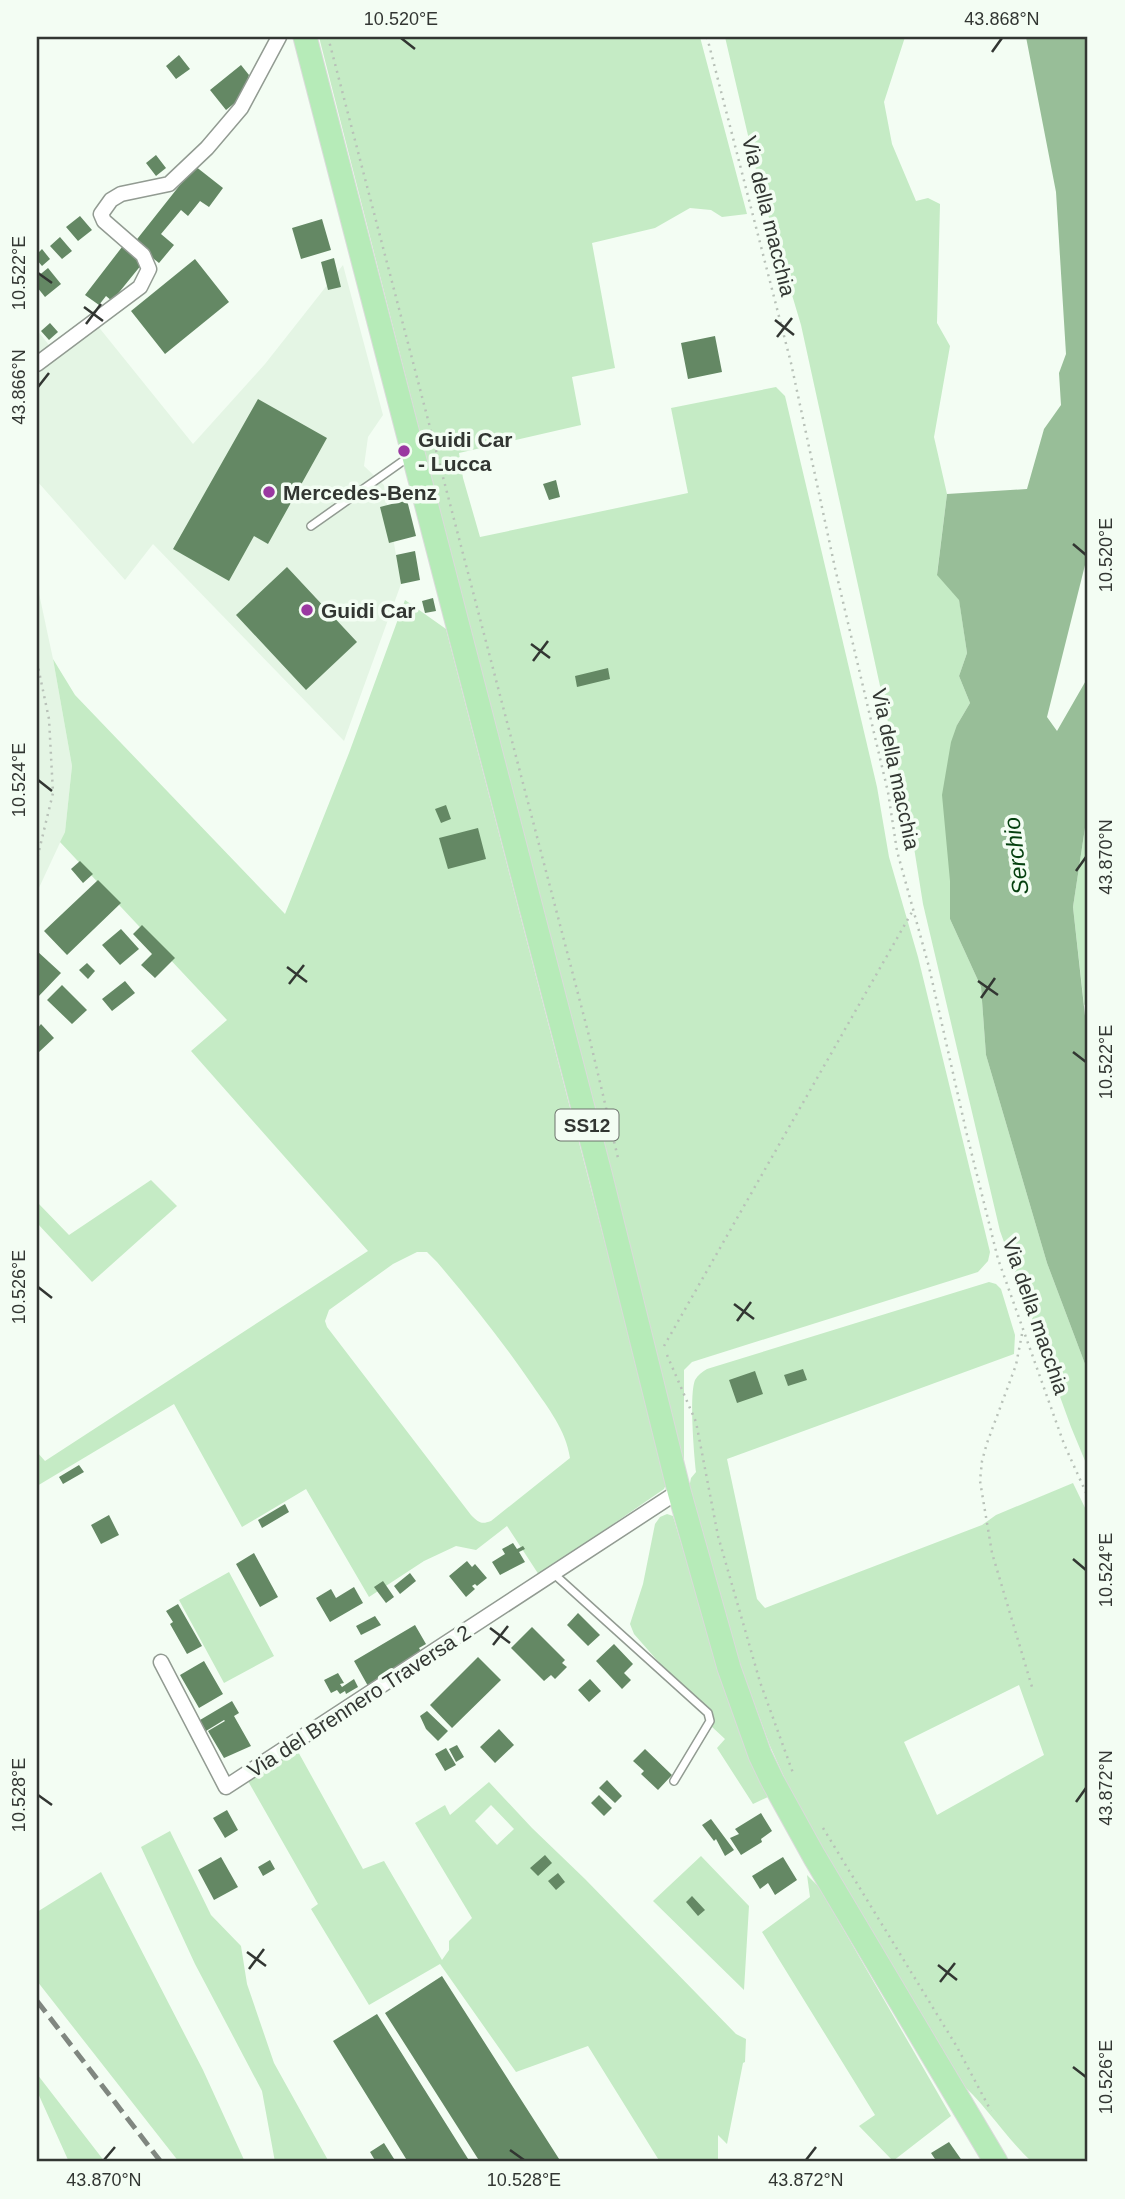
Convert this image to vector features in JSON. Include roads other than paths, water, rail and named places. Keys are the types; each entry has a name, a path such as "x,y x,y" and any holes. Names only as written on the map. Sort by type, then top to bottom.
{"main road":[{"name":"SS12","path":"305,37 597,1163 679,1492 729,1668 760,1755 772,1780 814,1856 996,2162"}],"street":[{"path":"37,364 140,287 149,269 143,255 104,221 102,214 111,200 121,194 169,184 207,148 241,108 279,37"},
{"name":"Via del Brennero Traversa 2","path":"161,1662 226,1787 679,1492"}],"lane":[{"path":"311,526 413,453"},
{"path":"554,1574 708,1713 710,1721 674,1781"}],"water":[{"name":"Serchio","path":"1026,37 1088,37 1088,553 1047,717 1057,731 1088,677 1088,808 1073,907 1088,1043 1088,1372 1047,1263 986,1055 981,987 950,919 950,881 942,795 951,742 970,703 959,676 967,653 959,600 937,575 947,494 1027,489 1044,429 1061,405 1059,373 1066,354 1056,192"}],"railway":[{"path":"37,2001 161,2162"}],"place":[{"name":"Guidi Car - Lucca","path":"404,451"},
{"name":"Mercedes-Benz","path":"269,492"},
{"name":"Guidi Car","path":"307,610"}]}
